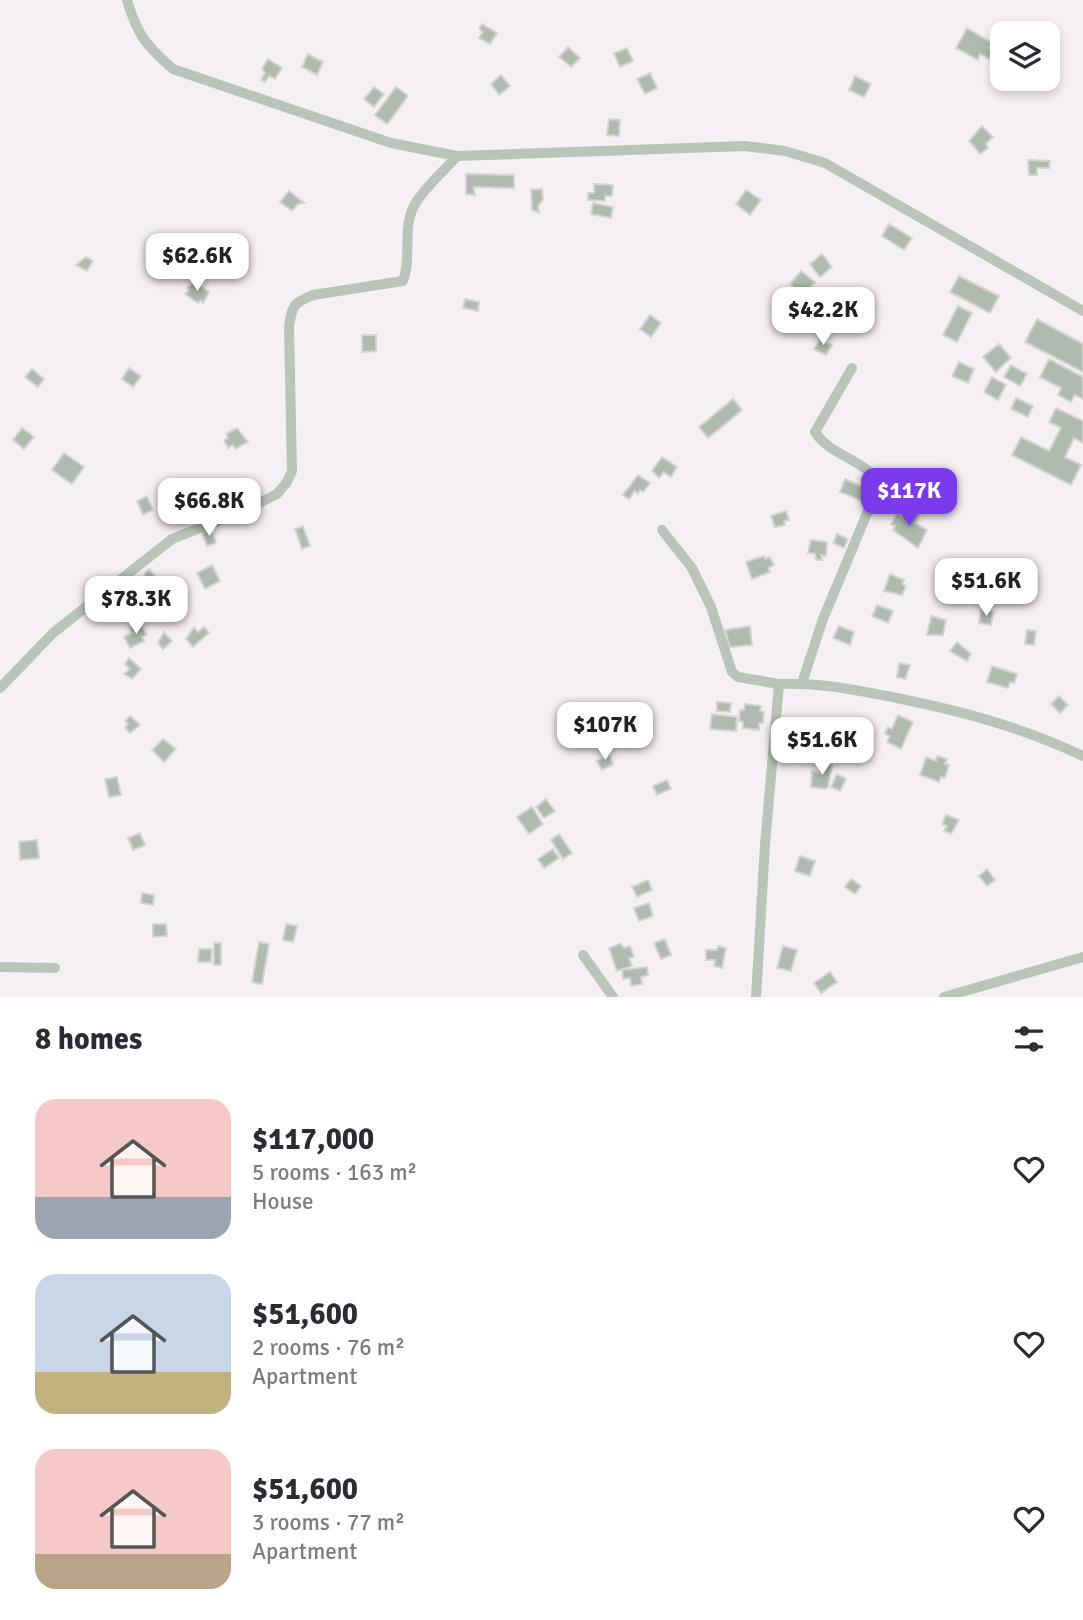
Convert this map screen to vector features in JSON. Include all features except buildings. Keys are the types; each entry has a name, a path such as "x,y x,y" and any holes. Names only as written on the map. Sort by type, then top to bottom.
{"street":[{"path":"127,0 135,26 149,49 173,69 391,143 457,156 745,146 785,151 825,163 1083,311"},
{"path":"0,688 53,633 172,539 243,511 277,494 292,471 289,327 292,308 313,295 403,281 407,270 408,230 414,206 457,156"},
{"path":"802,682 823,619 873,499 875,477 865,466 821,441 815,432 852,368"},
{"path":"662,530 692,568 711,607 732,672 738,677 779,684 802,682 856,690 991,719 1083,756"},
{"path":"756,997 765,845 779,684"},
{"path":"583,955 613,997"},
{"path":"944,997 1083,957"},
{"path":"0,967 55,968"}]}
